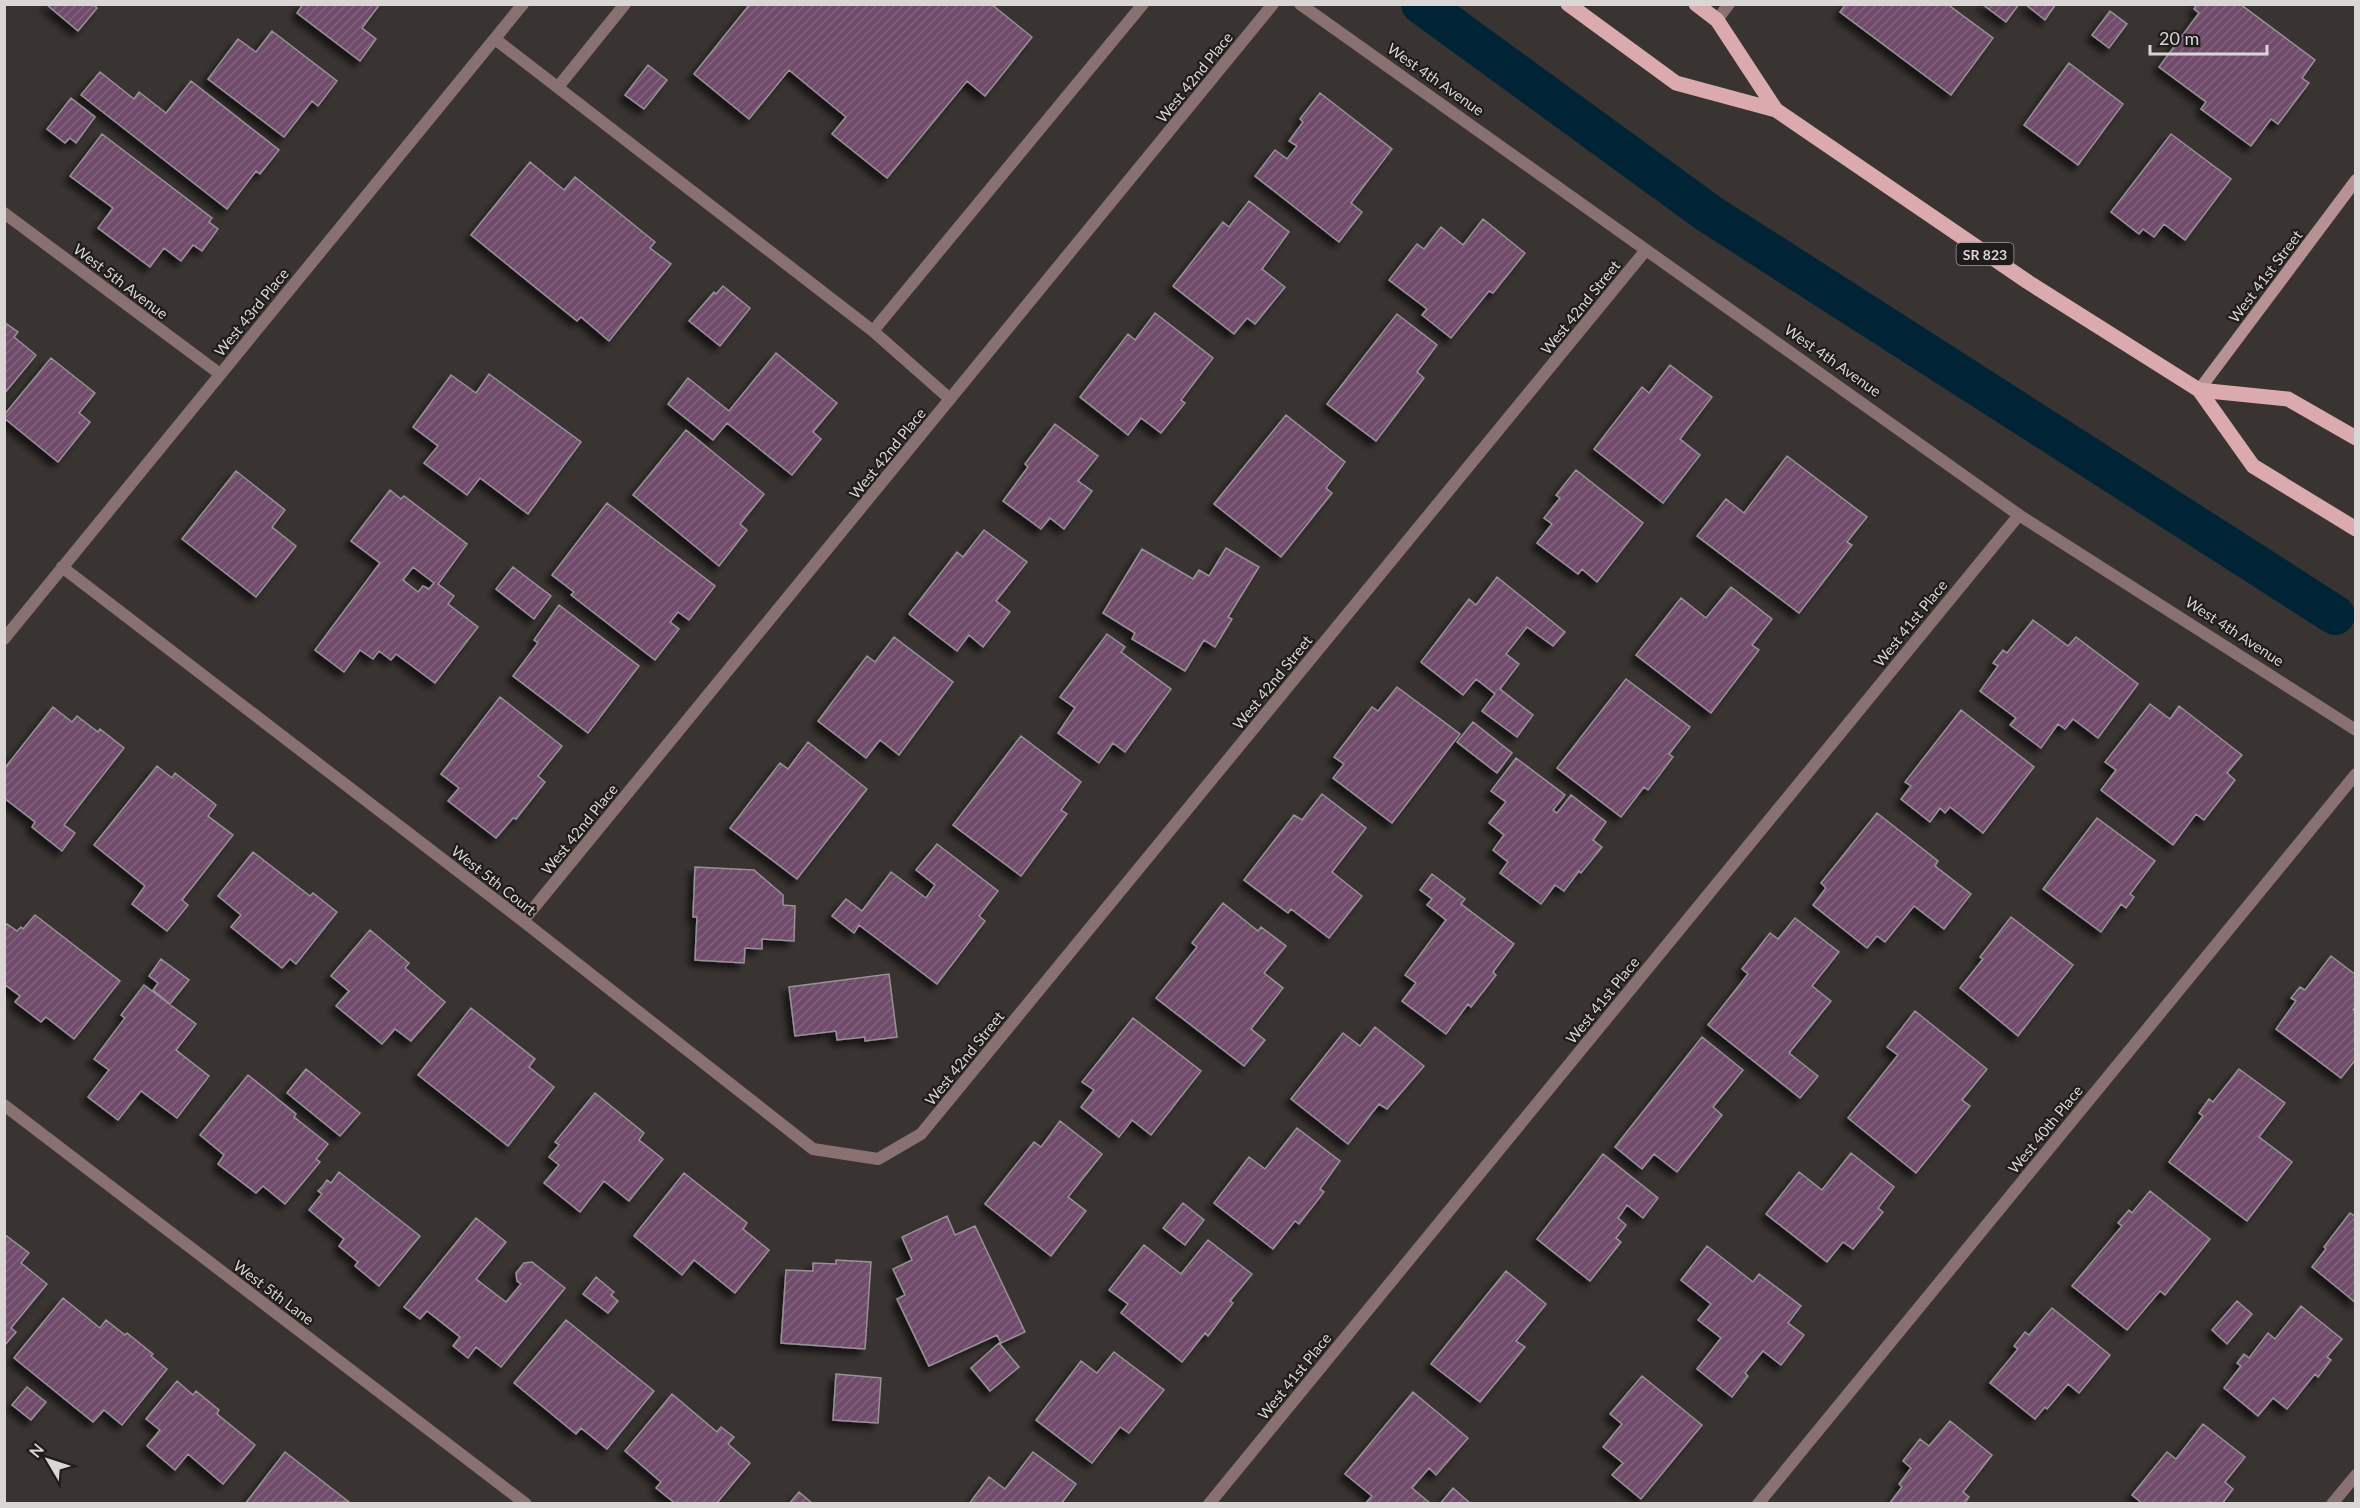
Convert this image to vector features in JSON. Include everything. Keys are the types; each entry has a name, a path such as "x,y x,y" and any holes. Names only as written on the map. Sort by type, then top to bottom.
{"main road":[{"name":"SR 823","path":"1568,4 1676,83 1776,110 1888,189 2028,282 2199,390 2253,466 2355,529"},
{"name":"SR 823","path":"1696,4 1717,20 1776,110"},
{"name":"SR 823","path":"2199,390 2288,399 2355,438"}],"street":[{"name":"West 43rd Place","path":"4,639 523,4"},
{"path":"558,87 625,4"},
{"path":"873,331 1143,4"},
{"name":"West 42nd Place","path":"523,921 1273,4"},
{"name":"West 4th Avenue","path":"1300,4 2019,514 2355,730"},
{"path":"1717,20 1729,4"},
{"path":"495,39 873,331 950,399"},
{"name":"West 41st Street","path":"2199,390 2355,180"},
{"name":"West 5th Avenue","path":"4,213 220,374"},
{"name":"West 42nd Street","path":"921,1134 1646,250"},
{"name":"West 41st Place","path":"1209,1503 2019,514"},
{"name":"West 5th Court","path":"62,567 523,921 813,1149 878,1159 921,1134"},
{"name":"West 40th Place","path":"1758,1503 2355,774"},
{"name":"West 5th Lane","path":"4,1105 526,1503"},
{"path":"2332,1503 2355,1475"}],"building":[{"path":"46,4 93,4 97,8 78,31"},
{"path":"303,4 380,4 362,28 376,39 360,61 297,13"},
{"path":"750,4 991,4 1032,37 985,96 967,81 887,178 832,134 846,117 789,70 749,119 694,74"},
{"path":"1846,4 1947,4 1993,38 1951,95 1840,12"},
{"path":"1982,4 2019,4 2006,22"},
{"path":"2025,4 2056,4 2045,20"},
{"path":"2197,4 2240,4 2315,60 2302,78 2309,83 2278,124 2271,119 2251,146 2201,109 2206,102 2159,67 2199,13 2194,9"},
{"path":"2110,11 2127,24 2109,48 2092,35"},
{"path":"272,31 337,81 318,106 312,101 284,137 208,79 238,39 256,52"},
{"path":"2069,63 2123,104 2078,165 2024,125"},
{"path":"648,65 667,80 644,109 625,95"},
{"path":"100,72 134,99 139,92 166,113 191,81 279,150 260,174 256,171 227,209 81,95"},
{"path":"1320,93 1392,149 1351,203 1362,212 1339,242 1255,176 1275,150 1287,159 1297,146 1289,141 1303,122 1300,119"},
{"path":"71,98 95,117 76,143 70,138 65,143 47,129"},
{"path":"102,134 212,218 209,222 218,229 202,251 193,245 181,261 164,248 150,267 98,228 113,208 70,176"},
{"path":"2171,134 2231,179 2185,240 2164,224 2154,237 2143,229 2139,234 2111,212"},
{"path":"530,162 564,190 575,177 655,242 650,248 671,264 609,341 581,317 577,321 471,235"},
{"path":"1249,201 1289,232 1262,269 1285,287 1255,324 1247,318 1234,334 1173,286 1223,222 1229,227"},
{"path":"1483,219 1525,253 1493,293 1489,291 1451,338 1422,315 1427,309 1389,280 1417,244 1424,249 1441,227 1463,245"},
{"path":"723,286 750,308 720,346 689,321 714,292 716,294"},
{"path":"1155,313 1213,358 1181,400 1185,403 1161,433 1141,418 1128,435 1080,397 1128,334 1135,340"},
{"path":"1397,314 1437,345 1417,372 1424,378 1376,441 1327,404"},
{"path":"4,322 18,332 14,337 36,355 4,394"},
{"path":"776,353 837,403 813,432 821,439 792,475 727,423 713,440 668,404 688,378 729,411"},
{"path":"51,358 95,393 79,413 90,422 58,462 4,418 4,415"},
{"path":"1670,365 1712,397 1680,439 1700,455 1663,503 1594,449 1642,387 1649,393"},
{"path":"489,374 581,442 528,514 480,478 467,495 424,463 438,446 413,427 451,375 476,393"},
{"path":"1286,415 1345,462 1326,488 1332,493 1281,557 1214,504"},
{"path":"1055,424 1098,456 1078,481 1092,491 1064,529 1050,518 1041,529 1003,501 1028,467 1025,464"},
{"path":"686,430 764,494 740,524 747,530 719,566 633,495"},
{"path":"1787,456 1867,517 1847,542 1852,545 1799,613 1697,536 1726,499 1744,513"},
{"path":"1576,470 1643,523 1597,582 1582,569 1578,574 1537,543 1552,524 1544,518 1560,498 1556,495"},
{"path":"236,471 285,510 272,527 296,546 256,597 182,539"},
{"path":"390,490 401,499 404,496 467,544 438,584 454,596 448,604 478,627 435,683 396,654 391,660 379,651 373,659 360,650 344,672 315,650 380,563 351,541","holes":["413,567 434,583 429,589 423,586 418,592 403,580"]},
{"path":"607,503 715,586 689,620 678,612 670,622 679,629 655,660 571,595 574,592 552,575"},
{"path":"984,530 1027,562 996,601 1010,612 983,647 969,635 957,651 909,614 957,552 963,557"},
{"path":"1226,548 1259,567 1228,617 1232,619 1215,647 1204,640 1185,671 1132,639 1135,633 1103,613 1142,549 1193,579 1199,570 1209,576"},
{"path":"513,567 551,596 534,619 496,589"},
{"path":"1497,577 1565,632 1553,646 1527,627 1506,654 1519,664 1500,689 1533,715 1517,737 1482,711 1495,694 1476,679 1463,695 1421,662 1469,599 1476,605"},
{"path":"1731,587 1772,619 1752,645 1759,650 1711,713 1636,655 1681,598 1706,618"},
{"path":"559,605 639,666 588,733 513,676 538,643 534,640"},
{"path":"2033,620 2068,646 2076,637 2138,684 2098,738 2073,719 2065,729 2058,724 2041,748 2010,725 2016,718 1980,691 1998,666 1993,663 2003,650 2007,653"},
{"path":"1107,634 1125,647 1121,652 1171,689 1125,752 1113,743 1099,763 1058,733 1075,708 1060,697"},
{"path":"894,637 953,682 899,755 880,740 866,758 818,721 867,656 875,662"},
{"path":"1626,679 1690,727 1669,754 1673,757 1648,790 1644,787 1621,817 1557,768"},
{"path":"1397,687 1460,734 1392,823 1333,778 1344,764 1334,757 1372,707 1378,711"},
{"path":"500,697 562,746 538,776 545,782 516,819 513,818 496,838 448,801 459,788 441,774"},
{"path":"2150,704 2170,719 2179,706 2242,755 2227,773 2235,780 2204,820 2196,814 2173,845 2101,790 2116,770 2105,762"},
{"path":"53,707 72,722 77,716 98,732 100,729 124,748 64,825 75,833 62,851 32,827 35,822 4,798 4,769"},
{"path":"1961,710 2034,767 1983,833 1950,807 1945,813 1940,808 1930,822 1901,799 1911,786 1905,782"},
{"path":"1473,722 1512,753 1497,773 1457,742"},
{"path":"1021,736 1081,782 1061,810 1067,814 1021,876 953,825"},
{"path":"808,742 867,789 797,879 730,828 780,763 788,769"},
{"path":"1516,758 1565,795 1553,810 1557,813 1571,795 1606,822 1593,840 1602,847 1564,891 1555,885 1541,904 1500,873 1508,862 1493,850 1504,835 1489,823 1506,802 1491,791"},
{"path":"157,766 172,778 175,773 216,805 208,816 233,835 182,900 188,905 167,931 132,904 145,886 94,845"},
{"path":"1322,794 1366,828 1332,872 1362,896 1329,938 1291,909 1288,913 1244,880 1294,815 1302,820"},
{"path":"1877,813 1938,861 1935,866 1971,894 1944,929 1914,906 1885,942 1877,936 1867,948 1813,905 1826,888 1821,883"},
{"path":"2097,818 2155,861 2130,894 2134,897 2126,908 2121,904 2101,932 2043,889"},
{"path":"937,844 998,891 979,916 985,921 937,984 859,925 854,933 832,916 846,899 862,911 891,872 926,898 935,885 916,870"},
{"path":"253,852 310,896 313,893 337,912 296,964 290,959 282,968 231,927 241,915 218,896"},
{"path":"695,867 754,870 783,895 783,905 795,906 794,941 762,939 762,949 745,948 744,963 695,960 697,917 693,917"},
{"path":"1432,874 1465,899 1461,904 1514,944 1493,972 1496,975 1471,1007 1468,1004 1446,1034 1402,1001 1416,983 1405,975 1446,920 1427,905 1432,899 1420,890"},
{"path":"1223,903 1258,931 1261,927 1286,946 1264,973 1283,988 1251,1029 1265,1040 1244,1066 1156,998 1197,947 1192,943"},
{"path":"35,915 120,981 74,1039 46,1017 41,1022 15,1002 20,996 4,984 4,927 7,924 17,931 21,927 23,929"},
{"path":"2011,917 2073,965 2018,1036 1960,988 1983,959 1980,957"},
{"path":"1795,918 1839,952 1812,986 1831,1001 1789,1053 1818,1076 1800,1098 1708,1025 1748,974 1742,969 1770,933 1778,939"},
{"path":"370,930 409,963 405,968 445,1002 411,1041 395,1029 382,1044 336,1006 349,991 331,976"},
{"path":"2331,956 2356,975 2356,1007 2353,1010 2356,1012 2356,1059 2341,1078 2276,1029 2296,1001 2291,998 2300,987 2305,990"},
{"path":"161,959 189,980 170,1004 153,990 158,983 149,976"},
{"path":"889,974 897,1037 865,1041 865,1037 837,1040 836,1031 795,1036 789,987"},
{"path":"144,985 196,1024 176,1050 209,1076 177,1118 141,1091 118,1120 88,1097 109,1070 94,1059 125,1018 121,1015"},
{"path":"471,1008 535,1059 529,1067 554,1087 508,1146 418,1075"},
{"path":"1915,1011 1987,1069 1962,1100 1970,1106 1916,1173 1848,1118 1898,1055 1887,1047"},
{"path":"1133,1018 1201,1071 1151,1135 1132,1120 1119,1137 1081,1107 1094,1090 1082,1082"},
{"path":"1375,1027 1424,1066 1387,1109 1379,1104 1348,1144 1291,1099 1343,1033 1360,1046"},
{"path":"1702,1037 1743,1070 1713,1107 1722,1115 1677,1172 1654,1154 1642,1169 1615,1147"},
{"path":"306,1069 360,1113 340,1136 287,1093"},
{"path":"2239,1069 2285,1103 2259,1137 2292,1162 2247,1221 2169,1162 2203,1116 2199,1113 2209,1099 2213,1102"},
{"path":"248,1075 296,1114 294,1117 328,1144 316,1159 320,1162 285,1204 263,1186 256,1193 218,1164 224,1155 200,1135"},
{"path":"595,1093 644,1133 639,1140 663,1159 629,1201 604,1181 580,1212 544,1183 559,1165 549,1157 559,1145 555,1142"},
{"path":"1060,1121 1102,1154 1068,1197 1086,1211 1051,1256 985,1204 1034,1142 1041,1147"},
{"path":"1297,1128 1340,1161 1320,1189 1324,1192 1299,1224 1295,1221 1273,1249 1214,1203 1249,1157 1265,1169"},
{"path":"1851,1153 1894,1187 1878,1208 1883,1212 1853,1249 1843,1242 1827,1262 1766,1214 1799,1172 1822,1190"},
{"path":"1603,1154 1658,1198 1643,1218 1627,1205 1618,1218 1626,1225 1616,1238 1621,1242 1590,1281 1537,1239"},
{"path":"339,1172 420,1236 379,1286 355,1266 358,1262 339,1246 344,1239 309,1210 322,1194 318,1191 327,1180 331,1183"},
{"path":"684,1173 747,1223 743,1229 769,1250 735,1293 694,1260 682,1275 634,1236"},
{"path":"2150,1191 2210,1239 2165,1295 2160,1291 2127,1330 2072,1286 2122,1226 2118,1223 2129,1210 2132,1213"},
{"path":"1183,1203 1204,1220 1185,1245 1163,1228"},
{"path":"2350,1213 2356,1217 2356,1303 2312,1267"},
{"path":"947,1216 955,1235 975,1226 1025,1332 1001,1343 997,1335 929,1366 897,1299 905,1295 893,1269 912,1260 902,1237"},
{"path":"476,1218 506,1242 476,1279 506,1302 521,1284 517,1281 516,1273 524,1263 532,1262 565,1288 501,1367 476,1347 468,1358 453,1346 460,1337 427,1311 420,1319 404,1307"},
{"path":"4,1234 29,1253 21,1263 47,1284 11,1328 16,1332 4,1346"},
{"path":"1208,1240 1252,1274 1230,1301 1233,1303 1208,1336 1205,1333 1182,1362 1121,1313 1128,1304 1109,1290 1144,1245 1181,1274"},
{"path":"1707,1246 1753,1282 1759,1274 1801,1306 1788,1323 1804,1335 1781,1365 1763,1351 1745,1373 1748,1376 1732,1397 1697,1369 1721,1338 1698,1320 1711,1304 1681,1280"},
{"path":"836,1260 871,1262 865,1349 781,1343 786,1270 813,1271 813,1263 836,1264"},
{"path":"1506,1271 1546,1304 1516,1341 1525,1347 1480,1402 1431,1364"},
{"path":"596,1277 614,1292 611,1295 618,1301 608,1313 583,1294"},
{"path":"63,1298 100,1328 106,1320 125,1335 127,1333 167,1369 122,1425 104,1410 93,1422 14,1358"},
{"path":"2237,1301 2252,1314 2227,1344 2212,1330"},
{"path":"2301,1306 2342,1339 2327,1357 2331,1360 2318,1377 2315,1374 2287,1409 2273,1398 2258,1416 2224,1388 2241,1366 2237,1363 2244,1354 2249,1358 2268,1333 2275,1339"},
{"path":"2052,1308 2110,1355 2079,1393 2068,1384 2047,1409 2045,1407 2035,1419 1990,1383 2018,1349 2014,1346 2025,1332 2029,1335"},
{"path":"566,1320 654,1391 607,1449 581,1428 576,1434 514,1383"},
{"path":"999,1343 1019,1367 990,1391 971,1368"},
{"path":"1114,1352 1164,1390 1129,1433 1120,1427 1092,1463 1036,1420 1081,1361 1097,1373"},
{"path":"836,1374 881,1378 878,1423 833,1420"},
{"path":"1642,1376 1702,1425 1641,1499 1612,1475 1623,1463 1603,1447 1622,1424 1610,1414"},
{"path":"177,1381 193,1395 196,1391 219,1410 217,1414 255,1445 223,1484 188,1454 175,1470 147,1446 160,1430 146,1419"},
{"path":"27,1387 46,1402 31,1420 12,1405"},
{"path":"1413,1392 1468,1438 1436,1475 1429,1468 1412,1488 1431,1504 1365,1504 1372,1496 1345,1474"},
{"path":"672,1394 717,1432 721,1427 734,1437 728,1444 750,1463 716,1504 676,1504 656,1488 661,1482 625,1451"},
{"path":"1950,1421 1992,1455 1963,1492 1969,1497 1964,1504 1889,1504 1902,1487 1899,1484 1911,1468 1903,1461 1920,1439 1929,1446"},
{"path":"2203,1424 2245,1457 2225,1482 2233,1489 2222,1504 2209,1502 2208,1504 2143,1504 2132,1495 2167,1452 2176,1459"},
{"path":"285,1452 349,1502 245,1504"},
{"path":"1033,1452 1076,1484 1061,1504 969,1504 989,1477 1005,1489"},
{"path":"1453,1488 1471,1504 1440,1504"},
{"path":"799,1492 813,1504 789,1504"}],"waterway":[{"path":"1421,4 1708,213 2335,615"}]}
